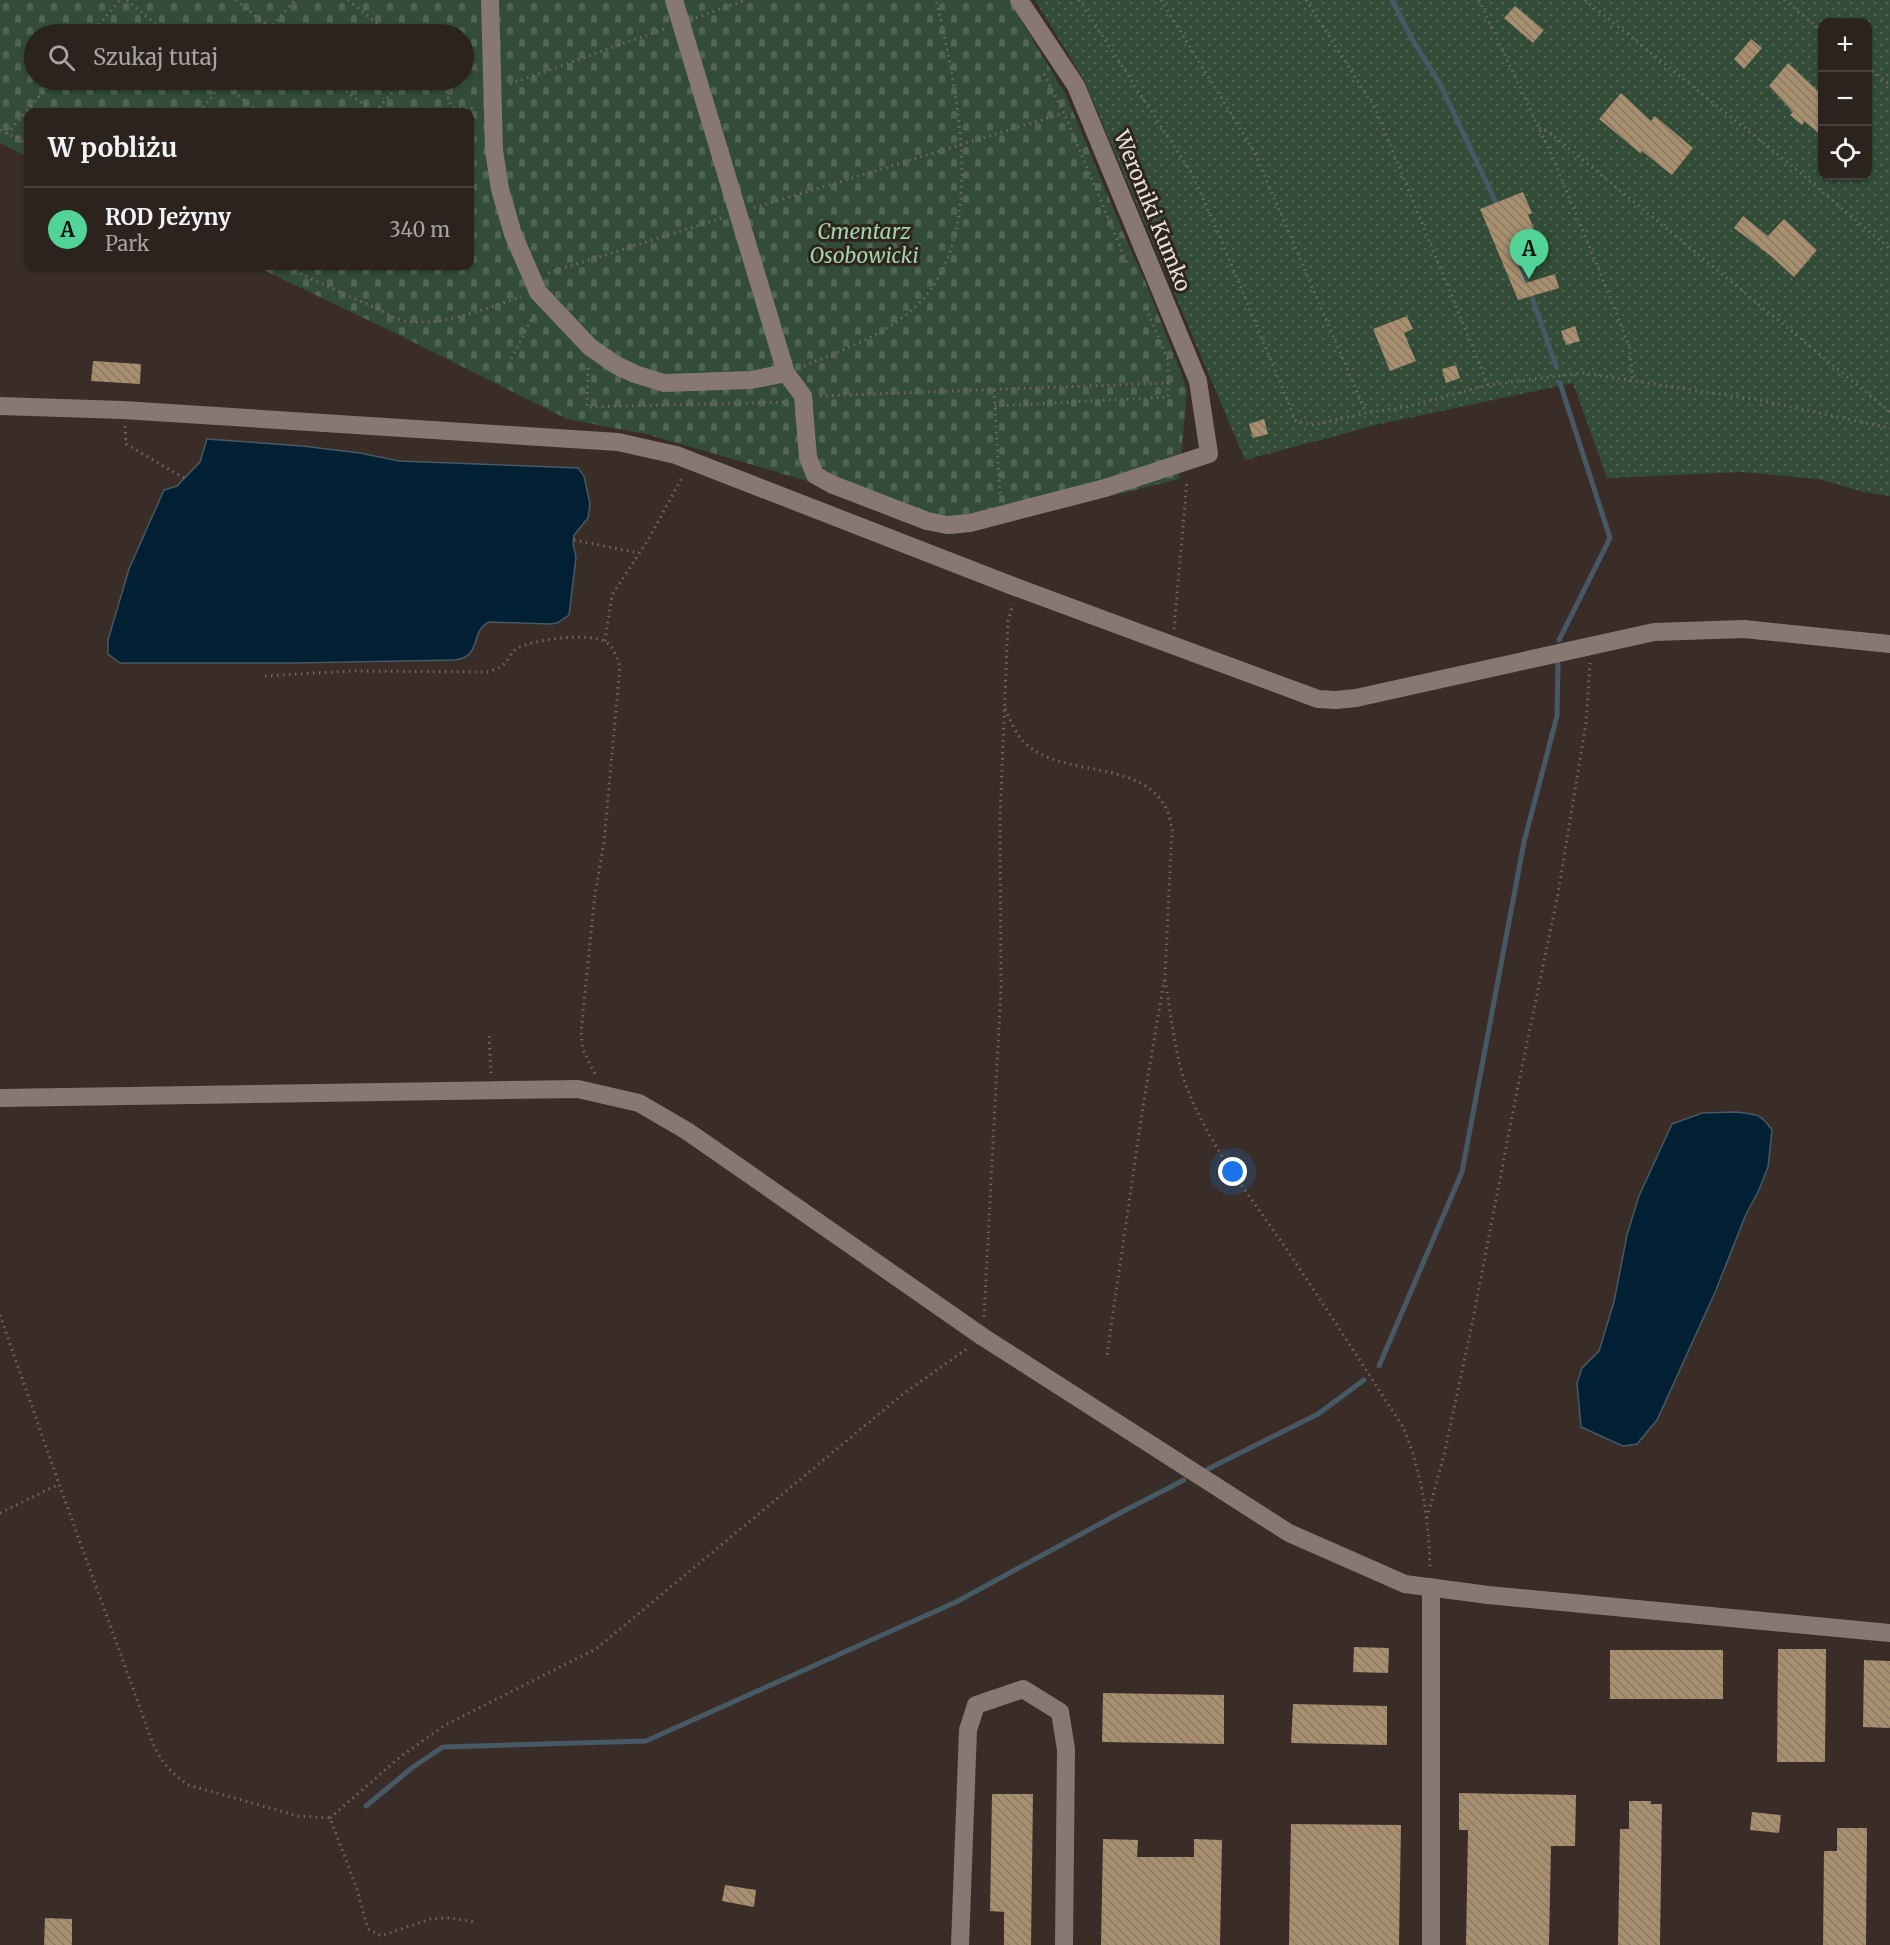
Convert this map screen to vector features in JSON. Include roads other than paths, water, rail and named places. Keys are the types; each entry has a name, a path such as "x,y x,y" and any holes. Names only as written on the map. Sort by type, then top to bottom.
{"lane":[{"path":"490,0 494,150 500,189 513,234 535,285 590,347 616,365 635,374 664,383 675,383 751,380 786,373 674,0"},
{"name":"Weroniki Kumko","path":"786,373 803,396 808,458 815,475 831,484 927,521 947,525 970,523 1105,488 1209,453 1198,381 1076,86 1019,0"},
{"path":"0,406 123,410 618,442 690,460 1018,588 1318,699 1356,698 1653,632 1733,630 1890,644"},
{"path":"0,1098 578,1089 639,1103 687,1131 983,1337 1289,1533 1405,1584 1500,1596 1890,1633"},
{"path":"1431,1587 1431,1945"},
{"path":"960,1945 968,1730 976,1704 1023,1689 1060,1712 1066,1749 1064,1945"}],"water":[{"path":"207,439 302,446 360,453 399,461 578,468 584,476 590,504 588,518 574,535 573,544 576,557 569,615 557,623 550,624 489,622 479,632 469,654 455,660 120,663 108,654 108,640 129,569 164,490 177,486 200,462"},
{"path":"1735,1112 1757,1115 1772,1130 1768,1167 1657,1420 1637,1444 1623,1446 1581,1427 1577,1383 1582,1368 1599,1351 1614,1302 1627,1235 1639,1196 1672,1124 1702,1113"}],"waterway":[{"path":"1392,0 1412,39 1440,84 1498,207"},
{"path":"1514,246 1556,366"},
{"path":"1559,640 1610,538 1560,383"},
{"path":"1379,1366 1462,1172 1524,842 1557,716 1558,664"},
{"path":"1208,1469 1318,1414 1364,1380"},
{"path":"366,1806 413,1767 443,1747 646,1741 956,1602 1184,1480"}],"place":[{"name":"ROD Jeżyny","path":"1529,279"}],"park label":[{"name":"Cmentarz Osobowicki","path":"864,244"}]}
